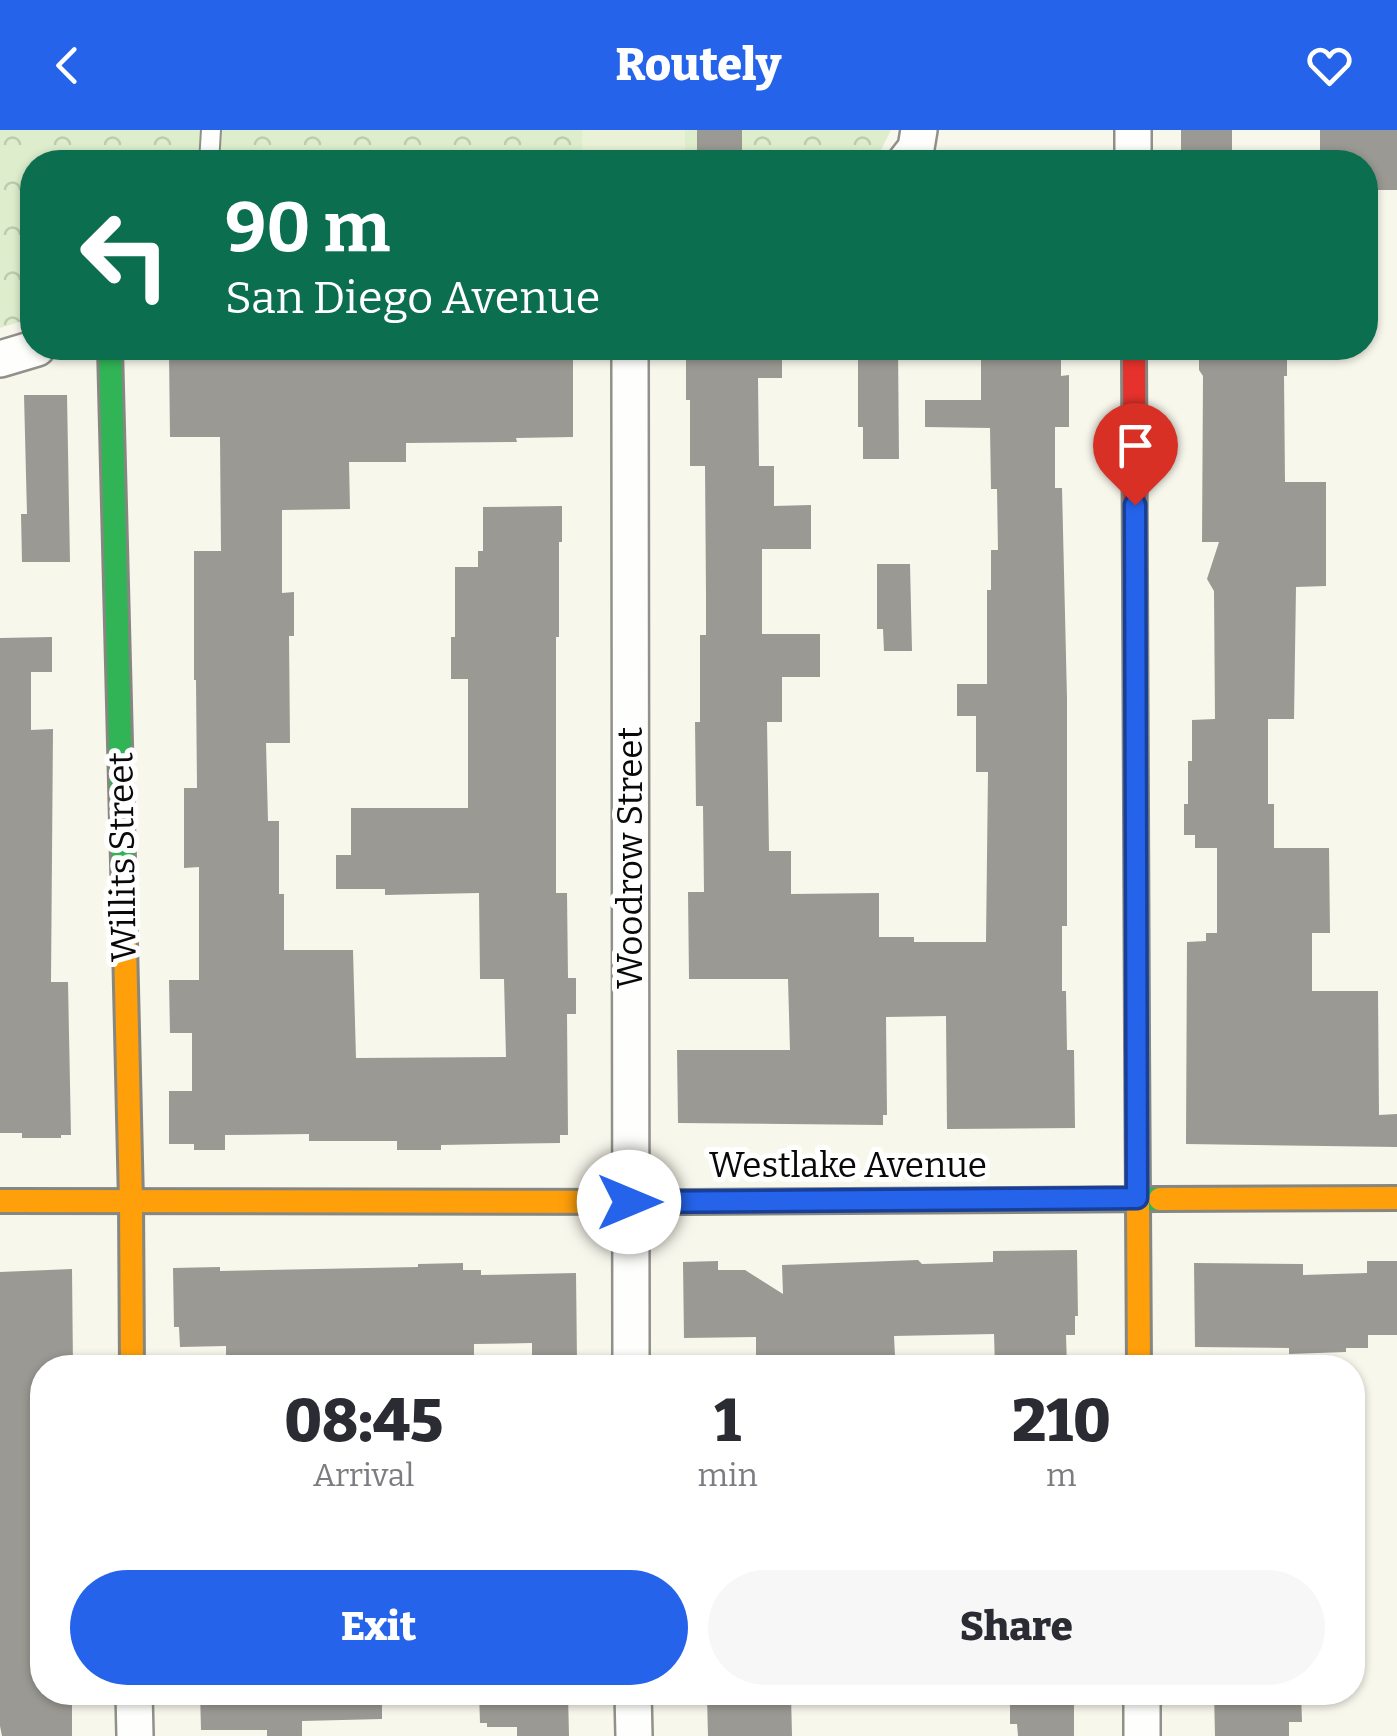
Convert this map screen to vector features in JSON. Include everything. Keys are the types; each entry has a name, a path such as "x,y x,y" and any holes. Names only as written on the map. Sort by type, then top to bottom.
{"street":[{"name":"Willits Street","path":"110,360 132,1355"},
{"name":"Woodrow Street","path":"630,360 631,1355"},
{"path":"1134,360 1138,1355"},
{"name":"Westlake Avenue","path":"0,1201 1397,1198"},
{"path":"134,1705 135,1736"},
{"path":"633,1705 634,1736"},
{"path":"1142,1705 1142,1736"}],"green space":[{"path":"0,130 891,130 881,150 20,150 20,322 0,328"},
{"path":"582,130 685,130 685,150 582,150"}],"building":[{"path":"697,130 742,130 742,150 697,150"},
{"path":"1181,130 1232,130 1232,150 1181,150"},
{"path":"1320,130 1397,130 1397,190 1378,190 1378,150 1320,150"},
{"path":"169,360 573,360 573,437 406,443 406,462 349,462 350,509 282,510 282,593 294,592 294,636 289,636 290,743 266,743 268,821 279,821 284,950 353,950 356,1058 506,1057 504,979 480,979 479,893 385,895 385,889 336,889 336,855 351,855 351,808 468,808 468,679 451,679 455,567 478,567 478,551 483,551 483,507 562,506 556,637 556,893 567,893 568,978 576,978 576,1014 567,1014 568,1135 560,1135 560,1143 441,1145 441,1150 397,1150 397,1141 309,1141 309,1134 225,1135 225,1150 194,1150 194,1144 169,1144 169,1091 192,1091 192,1033 170,1033 169,980 199,980 199,867 184,868 184,788 197,788 194,551 221,551 220,437 170,437"},
{"path":"686,360 782,360 782,378 758,378 759,466 774,466 774,506 811,505 811,549 762,549 762,634 820,634 820,677 782,677 782,722 767,722 769,851 791,851 791,894 879,893 879,937 914,937 914,942 986,942 988,772 976,772 976,716 957,716 957,684 987,684 987,590 991,590 991,550 998,550 997,489 991,489 990,428 925,427 925,400 981,400 981,360 1061,360 1061,376 1069,375 1069,427 1055,427 1055,488 1062,488 1067,698 1067,926 1062,926 1062,991 1066,991 1067,1050 1074,1050 1075,1128 947,1129 946,1016 886,1017 887,1115 883,1115 883,1125 678,1123 677,1050 790,1050 788,979 689,979 688,892 704,892 703,806 696,806 695,722 700,722 700,635 706,635 706,592 705,466 690,466 690,400 686,400"},
{"path":"858,360 898,360 899,459 863,459 863,427 858,427"},
{"path":"1199,360 1287,360 1285,482 1326,482 1326,586 1296,587 1294,719 1268,719 1268,804 1274,804 1274,848 1329,848 1330,933 1312,933 1312,991 1378,991 1379,1115 1397,1114 1397,1147 1186,1144 1187,942 1206,941 1206,933 1217,933 1217,848 1195,848 1195,835 1184,835 1192,720 1215,719 1214,591 1207,579 1219,542 1202,542 1203,376"},
{"path":"24,395 67,395 70,562 22,562 21,514 27,514"},
{"path":"877,564 910,564 912,651 884,651 883,629 877,629"},
{"path":"52,637 52,672 31,672 31,730 53,729 51,982 68,982 71,1135 22,1138 22,1133 0,1133 0,638"},
{"path":"1077,1250 1078,1316 1075,1335 1066,1335 1067,1355 995,1355 994,1334 894,1336 895,1355 756,1355 756,1337 684,1338 683,1262 718,1261 718,1270 745,1270 783,1294 782,1265 918,1260 922,1264 993,1262 993,1251"},
{"path":"1367,1261 1397,1261 1397,1335 1368,1335 1368,1348 1346,1348 1346,1352 1289,1354 1289,1348 1195,1347 1194,1263 1303,1264 1303,1275 1367,1273"},
{"path":"463,1263 463,1270 481,1270 481,1275 576,1273 577,1355 532,1355 532,1343 474,1344 474,1355 226,1355 226,1346 180,1347 179,1327 174,1327 173,1268 220,1267 220,1271"},
{"path":"72,1269 73,1355 30,1355 30,1705 72,1705 72,1736 2,1736 0,1726 0,1272"},
{"path":"200,1705 382,1705 382,1719 302,1721 302,1736 267,1736 267,1730 201,1730"},
{"path":"479,1705 568,1705 569,1736 517,1736 517,1727 487,1727 487,1723 480,1723"},
{"path":"707,1705 791,1705 792,1736 708,1736"},
{"path":"1010,1705 1074,1705 1074,1736 1018,1736 1017,1724 1010,1724"},
{"path":"1214,1705 1301,1705 1302,1722 1289,1722 1289,1736 1215,1736"}],"traffic: fast":[{"path":"110,360 124,901"},
{"path":"684,1202 1160,1199"}],"traffic: slow":[{"path":"124,901 132,1355"},
{"path":"1137,1041 1139,1355"},
{"path":"1160,1199 1397,1198"},
{"path":"0,1201 684,1202"}],"traffic: jam":[{"path":"1134,360 1137,1041"}],"route":[{"path":"629,1202 1137,1198 1135,505"}]}
